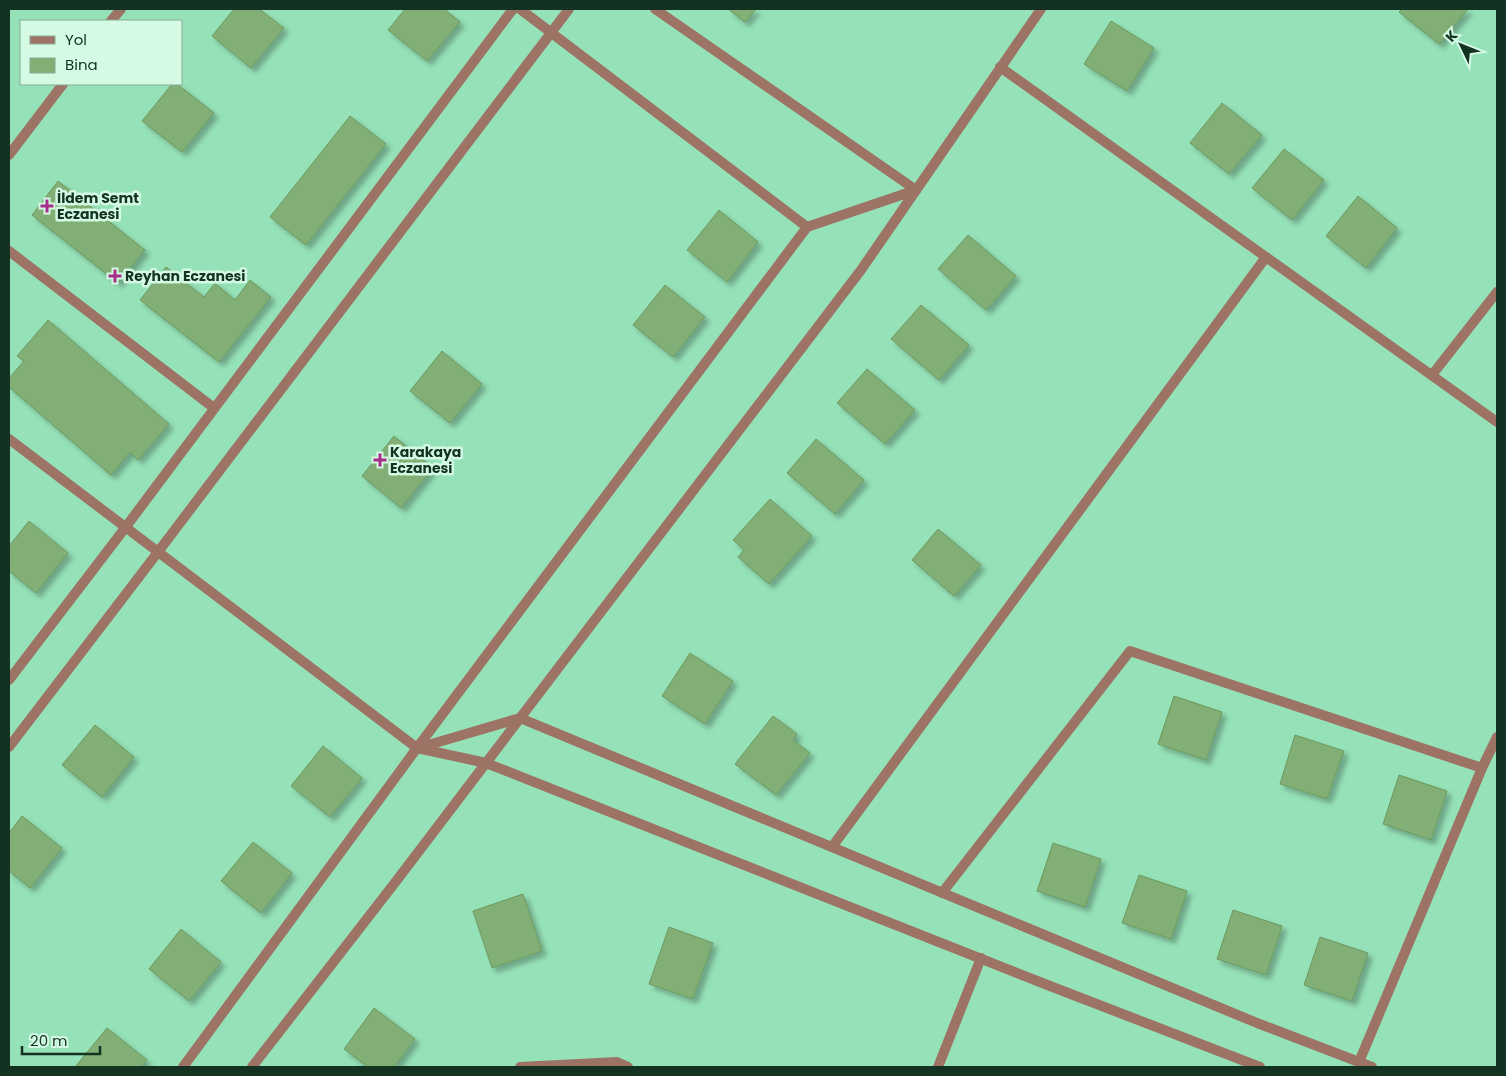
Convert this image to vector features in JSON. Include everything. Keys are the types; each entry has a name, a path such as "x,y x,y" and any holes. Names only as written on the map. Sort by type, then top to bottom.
{"street":[{"path":"112,20 121,9"},
{"path":"9,680 513,9"},
{"path":"520,9 807,227"},
{"path":"9,747 570,9"},
{"path":"655,9 916,190"},
{"path":"252,1067 398,880 861,270 1040,9"},
{"path":"1000,67 1497,420"},
{"path":"9,155 62,85"},
{"path":"183,1067 417,748 807,227 916,190"},
{"path":"10,254 214,408"},
{"path":"832,847 1266,256"},
{"path":"1432,375 1497,292"},
{"path":"9,440 417,748 486,763 1260,1067"},
{"path":"942,893 1130,651 1482,768"},
{"path":"417,748 520,718 1248,1020 1372,1067"},
{"path":"1359,1062 1482,768 1497,737"},
{"path":"938,1067 981,958"},
{"path":"520,1067 617,1062 628,1067"}],"building":[{"path":"234,9 259,9 284,28 251,68 212,36"},
{"path":"405,9 444,9 460,22 427,61 388,30"},
{"path":"728,9 756,9 745,22"},
{"path":"1402,9 1468,9 1439,44 1399,12"},
{"path":"1111,21 1154,48 1127,91 1084,64"},
{"path":"171,85 178,85 214,113 182,152 142,121"},
{"path":"1222,103 1262,135 1229,174 1190,143"},
{"path":"350,116 386,144 306,245 270,217"},
{"path":"1284,149 1324,180 1292,220 1252,188"},
{"path":"58,181 145,250 118,283 32,215"},
{"path":"1358,196 1397,228 1366,268 1326,236"},
{"path":"719,210 758,242 727,282 687,250"},
{"path":"968,235 1016,276 986,310 938,269"},
{"path":"166,267 204,297 215,283 235,300 250,280 271,297 219,362 140,300"},
{"path":"665,285 705,317 673,357 633,325"},
{"path":"921,305 969,345 939,380 891,339"},
{"path":"48,320 169,424 138,460 130,452 111,475 9,387 9,378 24,361 17,356"},
{"path":"442,351 482,384 450,423 410,391"},
{"path":"867,369 915,410 885,444 837,403"},
{"path":"394,436 433,468 401,508 362,476"},
{"path":"816,439 864,480 835,514 787,473"},
{"path":"770,499 812,536 769,584 738,557 744,550 733,540"},
{"path":"29,521 68,553 36,593 9,571 9,546"},
{"path":"938,529 981,565 954,596 912,560"},
{"path":"690,653 733,681 705,724 662,696"},
{"path":"1174,696 1222,712 1206,760 1158,744"},
{"path":"773,716 797,734 793,740 810,753 776,795 735,764"},
{"path":"95,725 134,757 102,797 62,765"},
{"path":"1295,735 1344,751 1327,799 1280,784"},
{"path":"323,746 362,778 330,817 291,786"},
{"path":"1399,775 1447,791 1431,840 1383,824"},
{"path":"22,816 62,848 30,888 9,871 9,833"},
{"path":"253,842 292,873 261,913 221,881"},
{"path":"1053,843 1101,859 1085,907 1037,891"},
{"path":"1139,875 1187,891 1171,939 1122,923"},
{"path":"523,894 542,951 492,968 473,911"},
{"path":"1233,910 1282,926 1266,975 1217,959"},
{"path":"669,927 713,943 693,999 649,984"},
{"path":"181,929 221,962 189,1001 149,969"},
{"path":"1320,937 1368,953 1352,1001 1304,985"},
{"path":"374,1008 415,1039 394,1067 368,1067 344,1049"},
{"path":"107,1028 147,1060 141,1067 75,1067"}],"place":[{"name":"İldem Semt Eczanesi","path":"47,206"},
{"name":"Reyhan Eczanesi","path":"115,276"},
{"name":"Karakaya Eczanesi","path":"380,460"}]}
